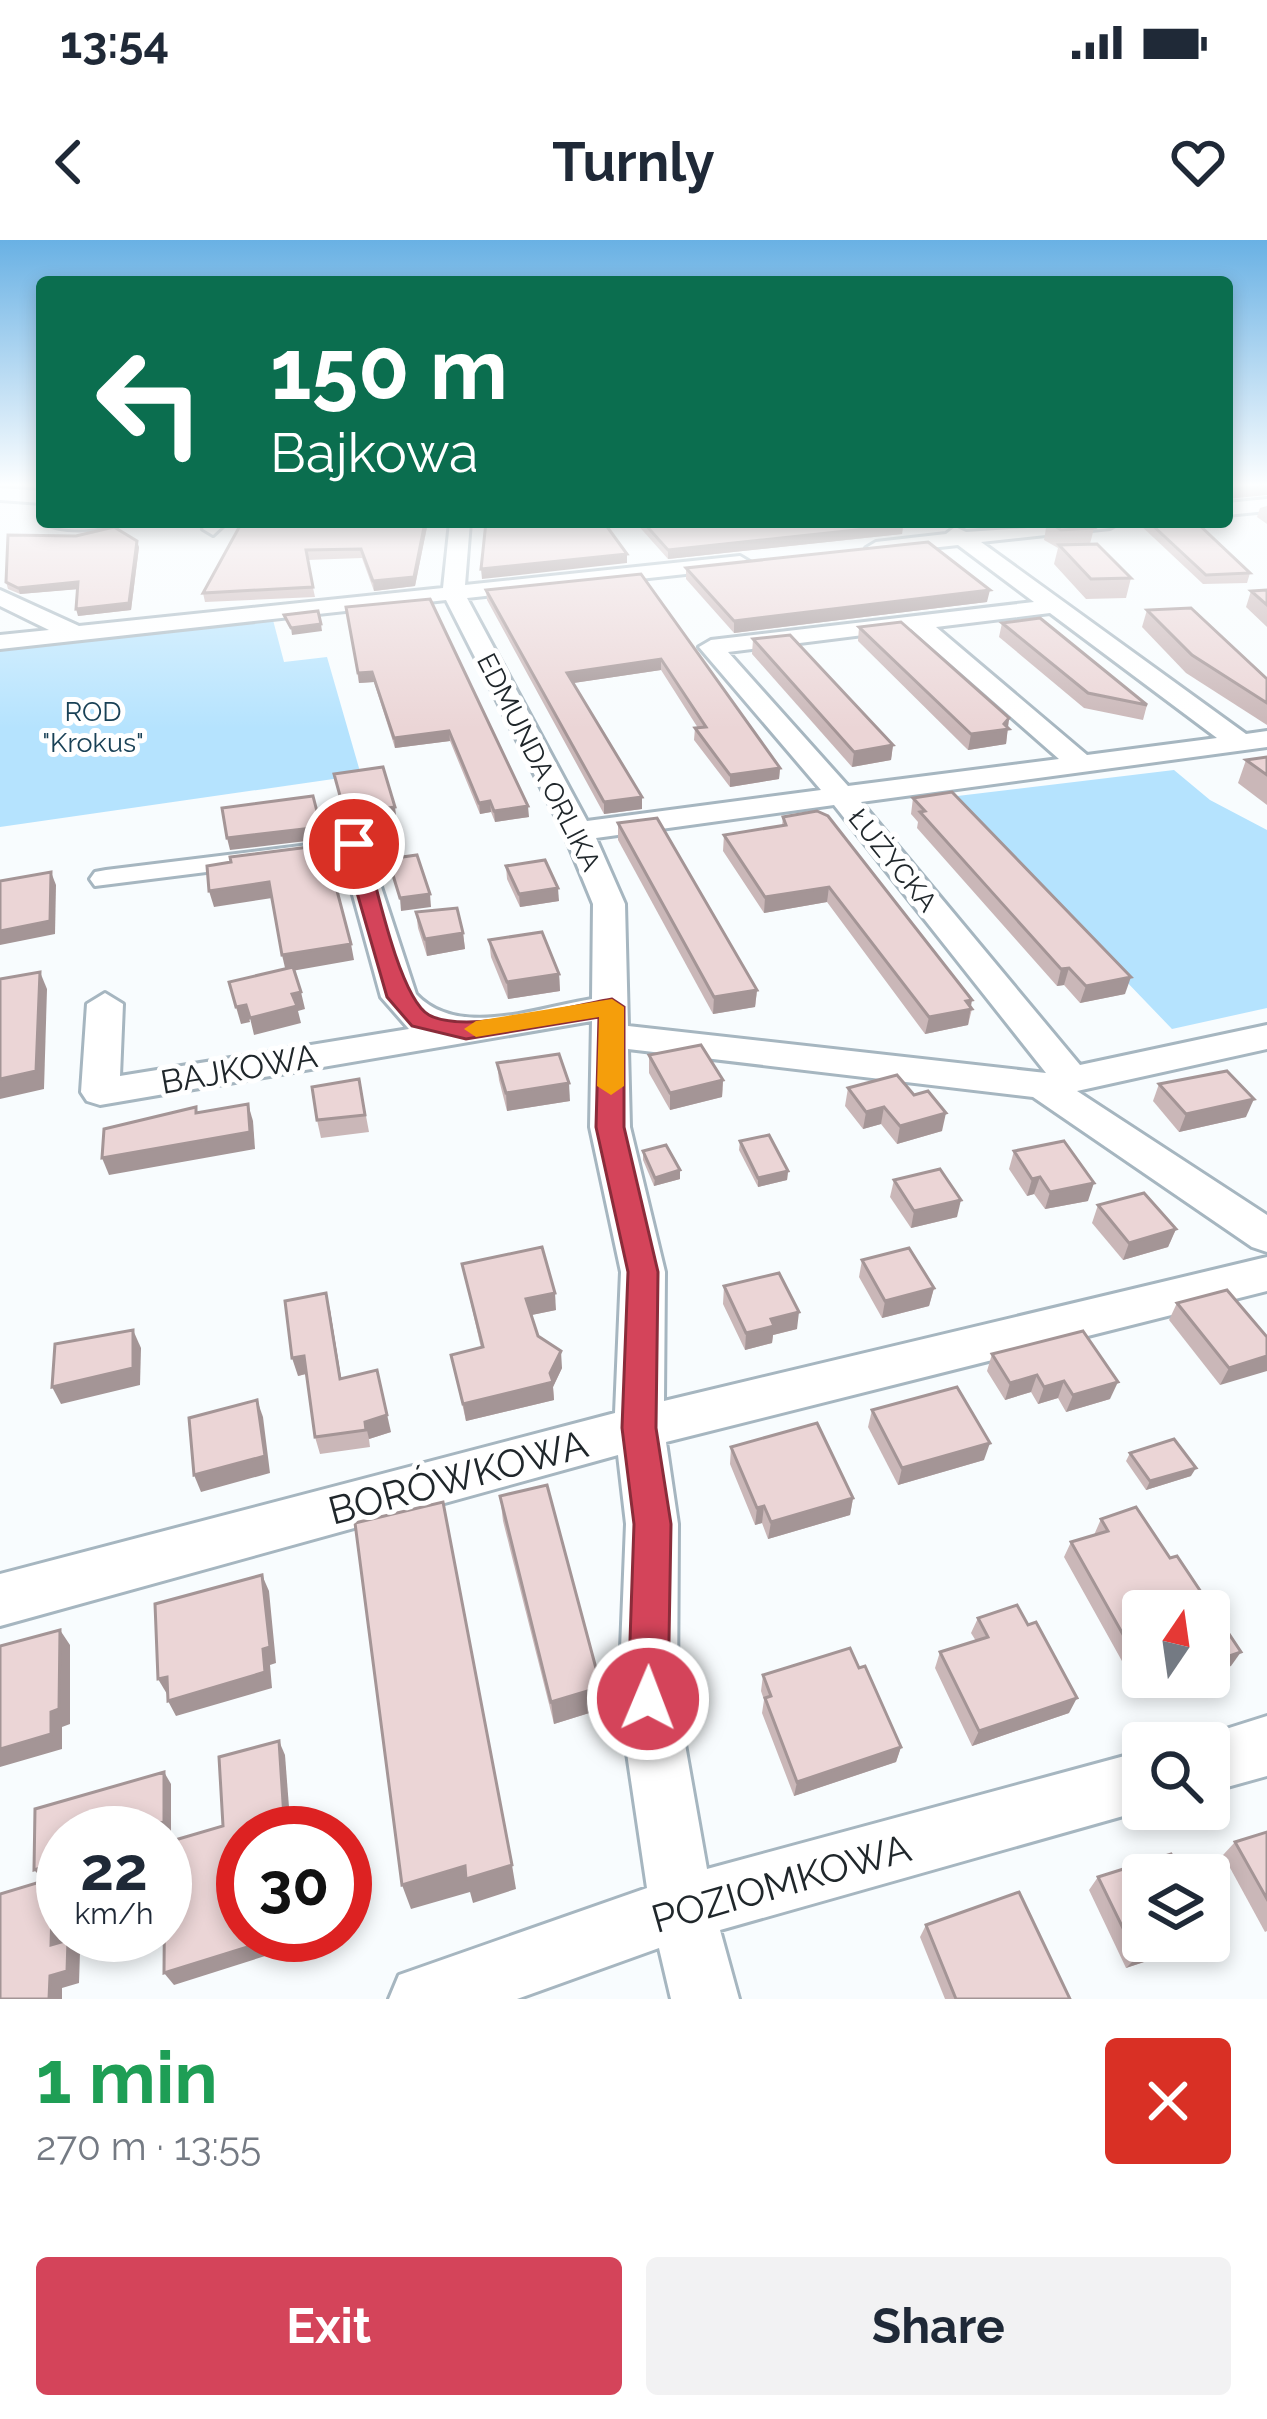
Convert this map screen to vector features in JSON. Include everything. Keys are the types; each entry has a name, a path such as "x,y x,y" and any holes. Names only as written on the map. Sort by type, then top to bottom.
{"street":[{"path":"453,593 456,565"},
{"path":"0,641 712,565"},
{"path":"999,565 1254,741"},
{"name":"EDMUNDA ORLIKA","path":"453,593 578,831 609,904 610,1127 643,1272 639,1428 652,1524 648,1699 682,1908 705,1999"},
{"path":"0,597 74,633"},
{"path":"917,622 1055,606"},
{"path":"917,622 1085,767"},
{"name":"ŁUŻYCKA","path":"917,622 711,647 842,797 1057,1082"},
{"path":"578,831 1254,741"},
{"name":"BAJKOWA","path":"106,879 354,844 399,997 421,1021 466,1031"},
{"name":"BAJKOWA","path":"105,1004 100,1092 466,1031 612,1021 1057,1082"},
{"path":"1057,1082 1267,1037"},
{"path":"1057,1082 1267,1236"},
{"name":"BORÓWKOWA","path":"0,1600 639,1428 1267,1274"},
{"path":"1230,1756 1267,1746"},
{"name":"POZIOMKOWA","path":"423,1999 682,1908 1122,1786"}],"green space":[{"name":"ROD \"Krokus\"","path":"273,620 284,662 327,657 361,775 0,827 0,650"},
{"path":"1174,770 1210,800 1267,830 1267,1008 1172,1029 949,797"}],"building":[{"path":"7,565 134,565 129,603 76,609 78,582 18,588 6,582"},
{"path":"218,565 309,565 313,587 203,593"},
{"path":"367,565 416,565 414,577 373,581"},
{"path":"958,565 990,590 734,621 686,568"},
{"path":"1078,565 1118,565 1131,578 1091,579"},
{"path":"1195,565 1242,565 1250,573 1206,575"},
{"path":"641,574 780,768 730,775 695,728 706,727 661,659 567,673 642,797 604,802 486,590"},
{"path":"1267,590 1267,605 1251,591"},
{"path":"430,599 528,806 494,811 490,801 479,803 449,731 394,738 372,672 358,673 346,607"},
{"path":"1191,608 1267,679 1267,703 1192,655 1147,610"},
{"path":"318,611 321,624 291,628 284,615"},
{"path":"1040,618 1147,705 1088,693 1002,623"},
{"path":"901,622 1009,718 1004,724 1009,729 971,734 859,627"},
{"path":"790,635 893,745 854,752 753,639"},
{"path":"1267,757 1267,775 1246,760"},
{"path":"383,767 395,807 345,814 334,774"},
{"path":"952,792 1131,977 1086,986 1069,968 1061,969 920,812 925,811 913,798"},
{"path":"313,796 321,827 227,838 222,808"},
{"path":"817,811 828,816 972,1000 966,1001 972,1009 929,1017 829,887 765,897 724,835 786,825 783,817"},
{"path":"657,818 757,990 714,997 618,823"},
{"path":"325,845 351,944 282,955 269,882 209,891 207,866 231,862 230,857"},
{"path":"417,855 430,894 400,898 388,859"},
{"path":"545,860 558,888 519,894 506,866"},
{"path":"51,872 50,921 0,931 0,881"},
{"path":"457,908 463,933 425,939 416,912"},
{"path":"542,932 559,974 507,982 489,940"},
{"path":"293,967 301,992 292,994 297,1006 250,1018 246,1005 236,1007 229,982"},
{"path":"40,972 36,1071 0,1079 0,979"},
{"path":"701,1045 723,1080 670,1093 649,1055"},
{"path":"559,1054 569,1083 506,1093 497,1063"},
{"path":"1227,1071 1254,1099 1186,1114 1159,1084"},
{"path":"897,1075 914,1095 928,1091 946,1113 900,1126 884,1107 866,1112 848,1088"},
{"path":"359,1079 365,1115 317,1120 312,1087"},
{"path":"248,1104 250,1132 102,1158 104,1129 196,1107 196,1113"},
{"path":"769,1135 788,1171 758,1178 740,1141"},
{"path":"1064,1141 1094,1183 1050,1192 1040,1177 1032,1179 1014,1151"},
{"path":"666,1145 680,1170 655,1178 643,1151"},
{"path":"940,1169 961,1200 914,1211 894,1180"},
{"path":"1144,1193 1176,1229 1129,1243 1098,1205"},
{"path":"542,1247 555,1293 526,1299 538,1336 561,1351 550,1373 553,1382 463,1404 451,1355 483,1347 462,1264"},
{"path":"909,1248 934,1288 885,1301 862,1260"},
{"path":"779,1273 799,1312 771,1319 774,1326 746,1333 724,1286"},
{"path":"1227,1290 1267,1337 1267,1356 1229,1368 1177,1303"},
{"path":"326,1293 340,1379 377,1370 387,1415 365,1422 366,1430 315,1437 304,1356 292,1358 285,1301"},
{"path":"133,1330 133,1368 52,1387 55,1344"},
{"path":"1083,1331 1118,1382 1073,1395 1064,1381 1044,1387 1037,1375 1010,1383 992,1354"},
{"path":"957,1387 990,1443 902,1468 872,1410"},
{"path":"257,1400 265,1456 194,1475 189,1418"},
{"path":"817,1423 853,1498 771,1522 764,1506 757,1508 731,1447"},
{"path":"1174,1439 1196,1468 1150,1481 1130,1453"},
{"path":"547,1485 601,1687 551,1702 500,1496"},
{"path":"443,1502 512,1865 466,1879 465,1866 402,1885 355,1523"},
{"path":"1136,1507 1170,1558 1177,1556 1200,1590 1122,1590 1122,1633 1071,1542 1108,1531 1101,1519"},
{"path":"262,1575 270,1647 263,1649 265,1672 168,1701 167,1677 158,1679 155,1604"},
{"path":"1017,1605 1028,1625 1036,1622 1077,1698 979,1731 940,1652 988,1637 978,1618"},
{"path":"60,1630 59,1709 51,1712 51,1734 0,1749 0,1646"},
{"path":"1230,1636 1241,1652 1230,1656"},
{"path":"850,1648 859,1668 865,1666 901,1747 797,1782 765,1698 771,1696 763,1675"},
{"path":"279,1741 283,1806 222,1806 219,1757"},
{"path":"164,1772 164,1806 45,1806"},
{"path":"35,1809 36,1869 34,1870"},
{"path":"216,1828 216,1957 164,1973 164,1962 192,1962 192,1835"},
{"path":"1267,1832 1267,1899 1235,1842"},
{"path":"1122,1869 1122,1926 1098,1877"},
{"path":"36,1883 36,1962 67,1962 67,1971 50,1976 49,1999 0,1999 0,1894"},
{"path":"1019,1892 1070,1999 956,1999 926,1925"}],"slow traffic":[{"path":"476,1029 612,1007 611,1086"}],"route":[{"path":"354,844 382,952 399,997 421,1021 466,1031 612,1007 610,1127 643,1272 639,1428 652,1524 648,1699"}]}
